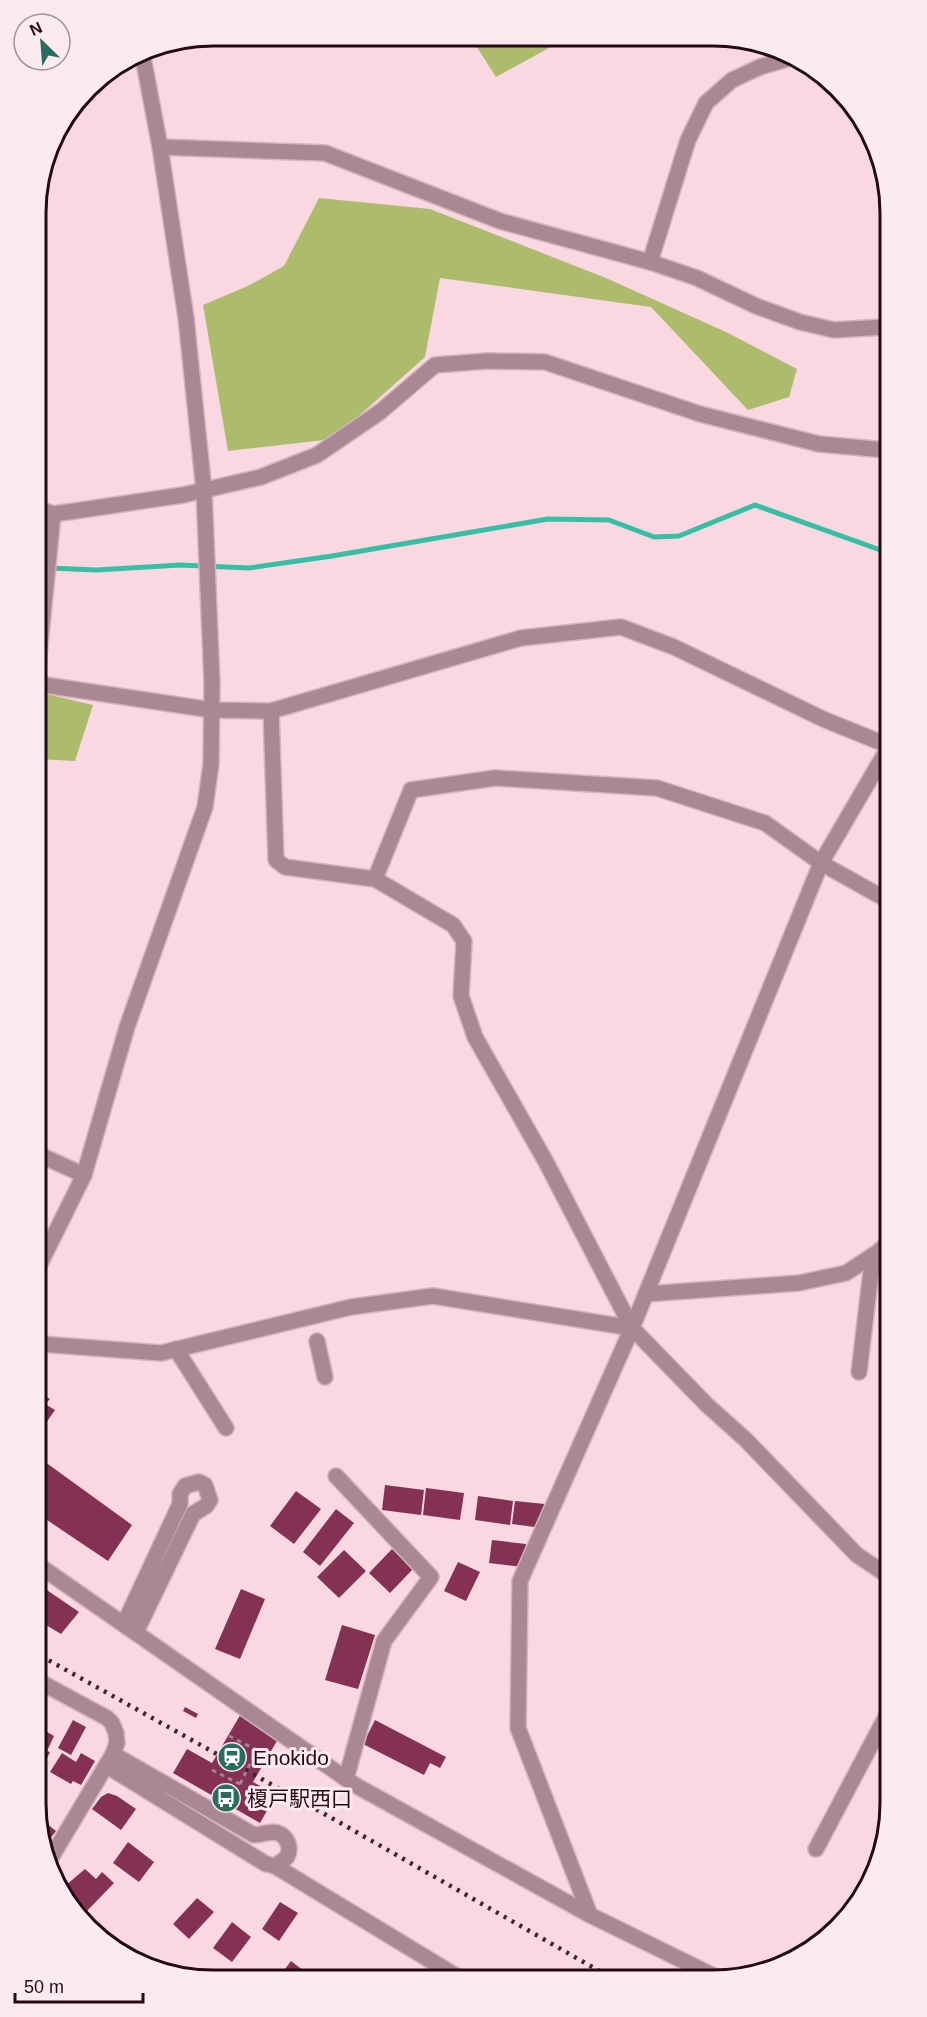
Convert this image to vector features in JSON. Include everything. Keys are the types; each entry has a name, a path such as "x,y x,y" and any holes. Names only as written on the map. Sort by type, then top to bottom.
{"street":[{"path":"650,262 688,140 706,103 732,80 760,67 781,61"},
{"path":"46,1251 84,1175 127,1027 204,807 211,764 212,710 204,491 186,318 160,147 144,62"},
{"path":"160,147 325,153 500,221 650,262 697,278 756,306 800,322 834,330 880,327"},
{"path":"47,512 53,514 204,491 261,477 317,455 380,412 435,365 477,362 545,362 700,414 819,444 880,449"},
{"path":"47,577 53,514"},
{"path":"47,685 212,710 271,711 520,638 621,627 674,646 823,719 880,742"},
{"path":"271,711 276,860 285,867 375,879 453,925 464,940 460,996 475,1037 546,1162 632,1328 707,1405 746,1440 857,1555 880,1570"},
{"path":"590,1915 518,1728 520,1581 632,1328 821,863 880,762"},
{"path":"375,879 411,790 495,778 657,788 765,823 821,863 880,896"},
{"path":"46,1158 84,1175"},
{"path":"646,1294 799,1283 846,1273 880,1249"},
{"path":"859,1372 873,1255"},
{"path":"46,1344 161,1353 351,1307 432,1296 632,1328"},
{"path":"317,1341 325,1377"},
{"path":"177,1349 226,1428"},
{"path":"336,1476 431,1577 384,1641 346,1779"},
{"path":"199,1482 205,1485 210,1500 206,1506 193,1514 130,1628 180,1504 180,1494 185,1485 199,1482"},
{"path":"46,1571 346,1779 590,1915 702,1970"},
{"path":"46,1685 107,1718 112,1723 117,1743 110,1760 54,1853"},
{"path":"816,1849 880,1728"},
{"path":"110,1760 254,1835 279,1833 286,1838 289,1848 287,1857 275,1866"},
{"path":"110,1760 266,1864 275,1866 446,1970"}],"path":[{"path":"212,1770 240,1784 257,1750 229,1736"}],"green space":[{"path":"476,46 552,46 496,77"},
{"path":"319,198 430,209 606,278 726,332 797,369 789,397 748,410 651,307 440,278 425,357 333,439 228,451 203,305 248,286 284,266"},
{"path":"47,694 93,705 75,761 47,759"}],"building":[{"path":"46,1405 55,1410 46,1423"},
{"path":"46,1463 132,1525 108,1561 46,1519"},
{"path":"385,1485 424,1490 421,1515 382,1510"},
{"path":"426,1488 464,1493 460,1520 423,1515"},
{"path":"296,1491 321,1509 294,1544 270,1526"},
{"path":"478,1496 513,1501 510,1525 475,1520"},
{"path":"515,1501 545,1504 542,1528 512,1524"},
{"path":"336,1509 354,1523 320,1566 303,1552"},
{"path":"492,1540 526,1544 523,1567 489,1563"},
{"path":"392,1549 413,1569 390,1593 369,1573"},
{"path":"344,1550 366,1571 339,1598 317,1577"},
{"path":"458,1562 480,1572 466,1601 444,1591"},
{"path":"241,1589 265,1599 240,1659 215,1649"},
{"path":"46,1590 79,1612 61,1634 46,1625"},
{"path":"342,1625 375,1635 358,1689 325,1680"},
{"path":"185,1707 198,1714 196,1718 183,1711"},
{"path":"242,1712 281,1734 253,1782 276,1795 260,1823 173,1773 187,1749 212,1763"},
{"path":"73,1720 86,1727 71,1755 58,1748"},
{"path":"375,1720 446,1757 440,1768 430,1763 424,1775 363,1744"},
{"path":"46,1731 54,1736 47,1751 50,1752 46,1760"},
{"path":"62,1753 76,1762 81,1753 95,1761 81,1785 73,1781 71,1784 50,1772"},
{"path":"108,1793 117,1796 136,1809 121,1830 92,1809 101,1797"},
{"path":"48,1825 56,1831 50,1838"},
{"path":"128,1842 154,1862 139,1882 113,1863"},
{"path":"85,1869 96,1879 102,1872 114,1883 86,1912 68,1884"},
{"path":"197,1898 214,1912 189,1939 173,1924"},
{"path":"280,1902 298,1913 279,1941 262,1929"},
{"path":"232,1922 251,1937 232,1962 213,1948"},
{"path":"291,1961 303,1970 284,1970"}],"waterway":[{"path":"49,568 97,570 180,565 249,568 548,519 609,520 654,537 679,536 755,505 880,550"}],"railway":[{"path":"46,1659 598,1970"}],"place":[{"name":"Enokido","path":"232,1757"},
{"name":"榎戸駅西口","path":"226,1798"}]}
